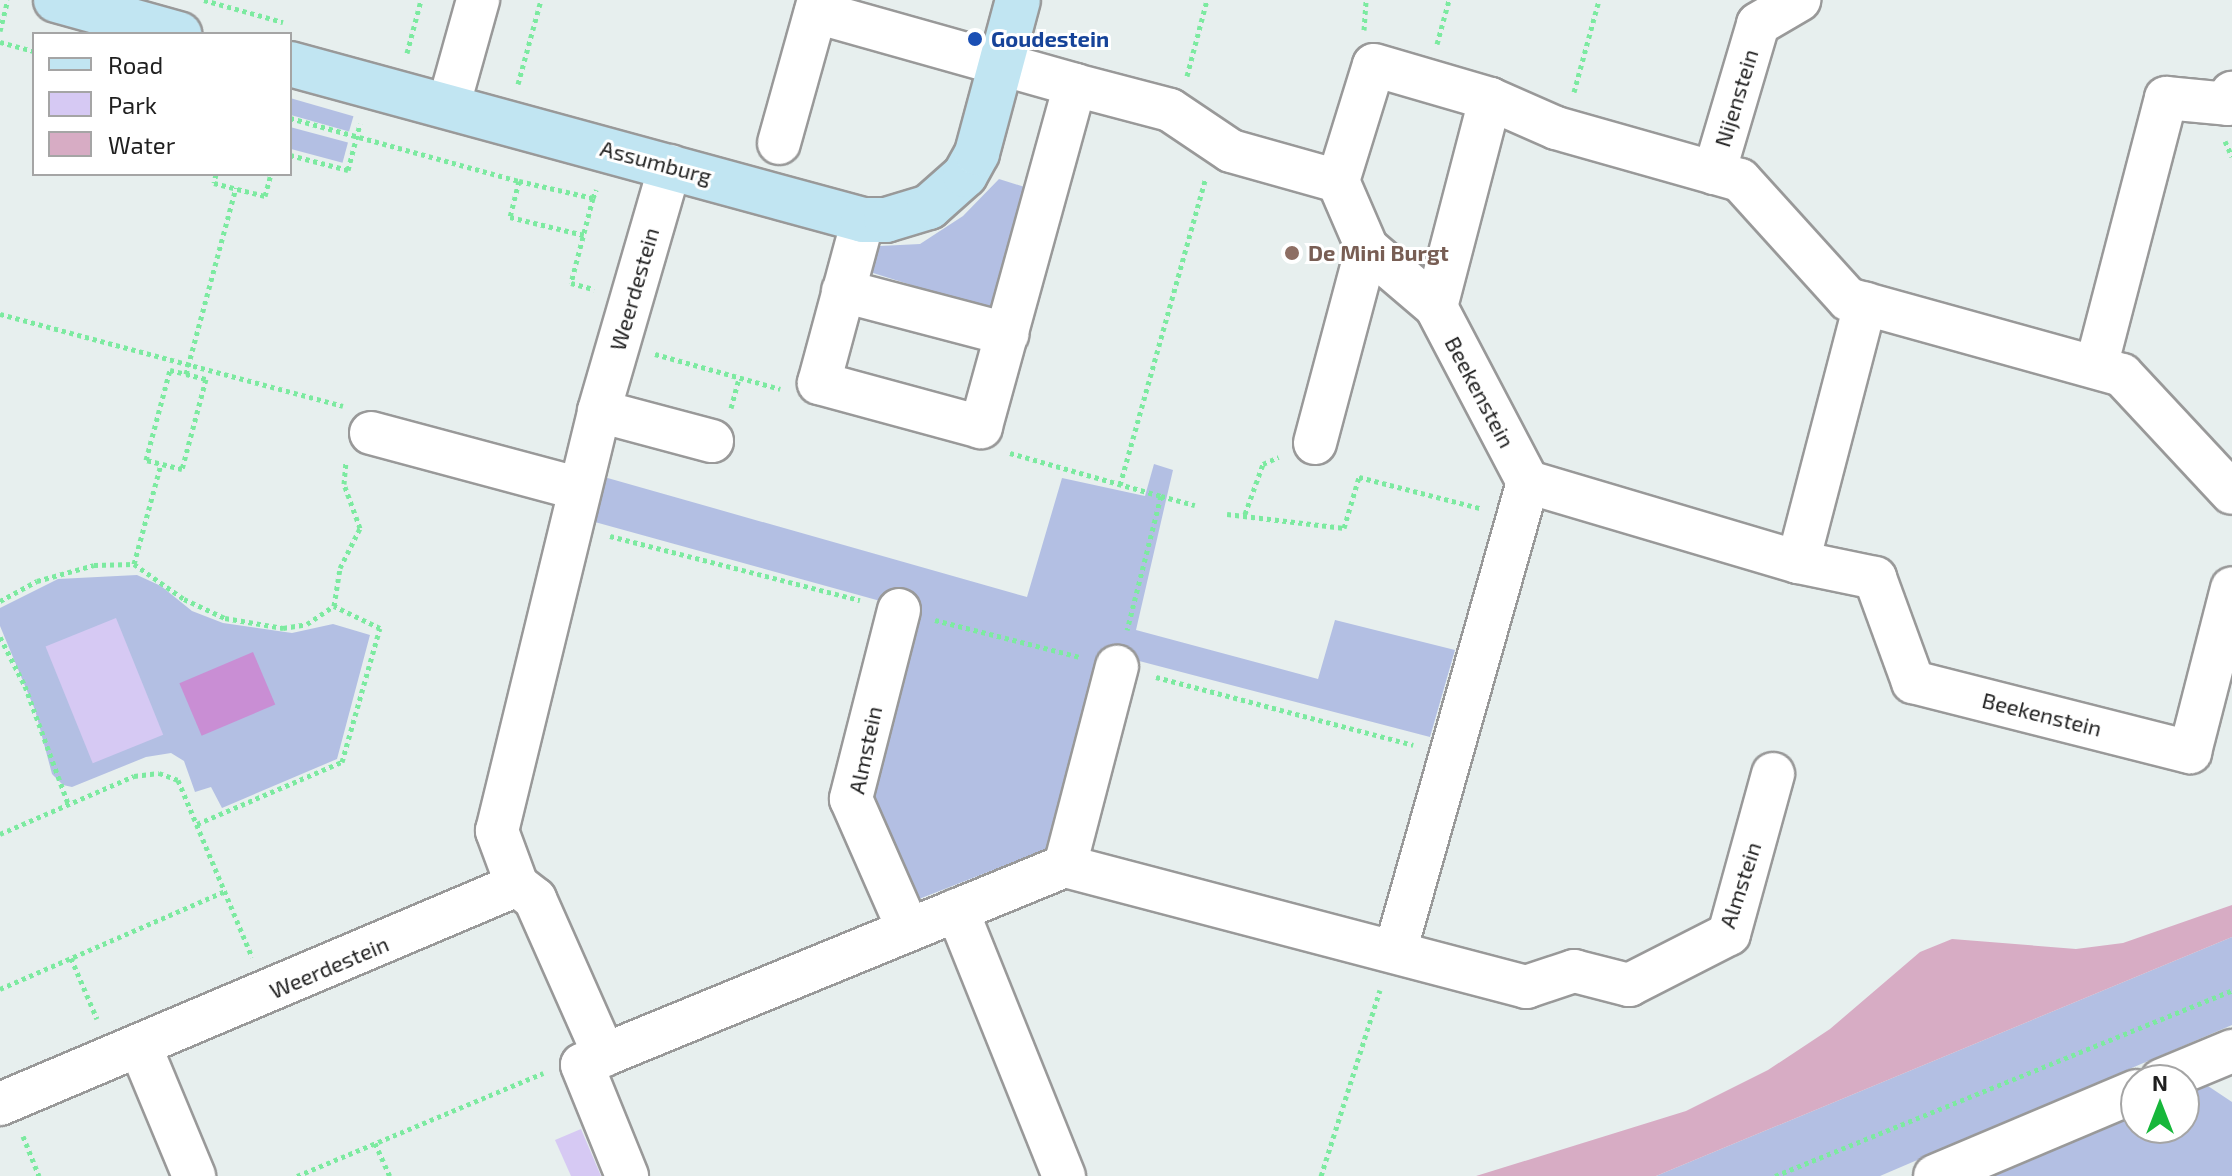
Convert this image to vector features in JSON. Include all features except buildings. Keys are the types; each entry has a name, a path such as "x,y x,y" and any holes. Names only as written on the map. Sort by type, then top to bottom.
{"street":[{"path":"449,104 478,0"},
{"path":"1018,0 977,153 957,184 908,216 863,220 819,383 981,427 1075,85"},
{"name":"Nijenstein","path":"1714,173 1760,12 1799,0"},
{"path":"63,1 172,32"},
{"path":"779,143 818,6 1177,114 1231,151 1338,181 1374,65 1490,99 1564,130 1740,180 1848,299 2122,375 2232,493"},
{"name":"Assumburg","path":"292,65 449,104 664,185 863,220"},
{"path":"2096,367 2166,98 2228,104 2232,93"},
{"path":"1436,307 1490,99"},
{"name":"Beekenstein","path":"1338,181 1367,248 1436,307 1523,500 1875,578 1913,682 2190,752 2232,588"},
{"name":"Weerdestein","path":"627,1176 593,1060 535,899 517,885 497,831 599,411 664,185"},
{"path":"1315,443 1367,248"},
{"path":"843,291 1007,334"},
{"path":"1798,562 1865,304"},
{"path":"599,411 712,441"},
{"path":"357,433 577,508"},
{"path":"1395,952 1523,500"},
{"name":"Almstein","path":"899,610 851,799 908,929"},
{"path":"593,1060 1065,866 1117,667"},
{"name":"Almstein","path":"1065,866 1526,987 1574,971 1629,985 1729,934 1773,774"},
{"name":"Weerdestein","path":"0,1104 267,994 517,885"},
{"path":"957,910 1064,1176"},
{"path":"2200,1064 2232,1051"},
{"path":"127,1052 194,1176"},
{"path":"1935,1176 2120,1098"}],"path":[{"path":"0,31 8,0"},
{"path":"406,55 421,0"},
{"path":"518,86 541,0"},
{"path":"1177,114 1207,0"},
{"path":"1564,130 1599,0"},
{"path":"0,42 32,50"},
{"path":"292,156 348,170 370,85"},
{"path":"292,119 519,181 593,198"},
{"path":"1120,485 1216,141"},
{"path":"216,176 214,183 265,196 270,176"},
{"path":"519,181 510,217 584,235"},
{"path":"631,299 571,283 593,198 596,189 664,185"},
{"path":"186,374 236,188"},
{"path":"0,314 188,363 357,433 344,484 360,528 340,568 334,606 307,624 283,628 225,618 184,599 134,564 94,565 37,581 0,601"},
{"path":"620,342 796,393 819,383"},
{"path":"170,370 186,374 206,379 182,469 146,460 170,370"},
{"path":"981,427 976,443 1195,505"},
{"path":"1245,514 1263,464 1315,443"},
{"path":"134,564 161,464"},
{"path":"1227,514 1344,528 1359,477 1523,500"},
{"path":"1117,667 1161,496"},
{"path":"577,508 899,610 1449,755"},
{"path":"197,824 342,762 380,628 334,606"},
{"path":"0,637 25,686 69,806"},
{"path":"0,834 134,776 159,773 178,780 267,994"},
{"path":"0,989 225,891"},
{"path":"1321,1176 1395,952"},
{"path":"71,958 127,1052"},
{"path":"1775,1176 2232,990"},
{"path":"297,1176 570,1062 593,1060"},
{"path":"375,1143 390,1176"}],"shaded area":[{"path":"292,99 353,116 349,132 292,115"},
{"path":"292,128 348,143 343,163 292,149"},
{"path":"999,179 1031,189 997,312 870,272 880,246 920,244 963,216"},
{"path":"1154,464 1173,470 1136,630 1318,679 1335,620 1455,650 1430,737 1101,651 1049,848 919,899 870,794 920,612 584,519 597,475 1027,597 1062,478 1145,496"},
{"path":"137,575 161,586 192,611 223,623 292,633 333,624 370,635 337,759 222,808 211,787 195,792 184,761 171,753 146,757 72,787 63,785 52,774 35,710 0,626 0,608 58,579"},
{"path":"253,652 275,704 202,736 179,683"},
{"path":"2232,937 2232,1025 2141,1064 2120,1064 2120,1073 1880,1176 1656,1176"},
{"path":"2208,1086 2232,1102 2232,1176 1967,1176 2120,1111 2120,1144 2200,1144 2200,1087"}],"green space":[{"path":"116,618 163,735 93,763 46,646"},
{"path":"581,1129 601,1176 571,1176 555,1140"}],"water":[{"path":"2232,905 2232,937 1656,1176 1476,1176 1686,1111 1768,1070 1830,1029 1920,952 1952,939 2076,949 2123,943"}],"place":[{"name":"Goudestein","path":"975,39"},
{"name":"De Mini Burgt","path":"1292,253"}]}
